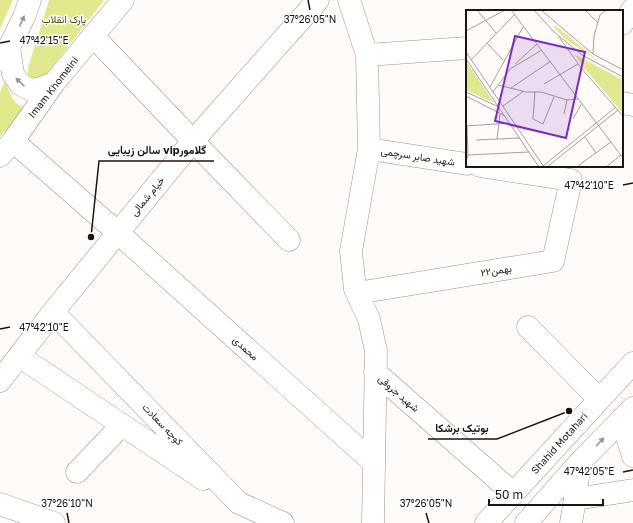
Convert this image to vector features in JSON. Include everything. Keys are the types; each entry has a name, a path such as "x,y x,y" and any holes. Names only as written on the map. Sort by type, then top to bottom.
{"street":[{"path":"30,0 24,17 5,57 13,74 20,84 31,90 54,83"},
{"name":"Imam Khomeini","path":"6,148 54,83 123,0"},
{"name":"خیام شمالی","path":"0,381 117,232 192,141 318,0"},
{"path":"349,0 367,54 369,149 351,251 355,289 369,319 376,351 373,523"},
{"path":"623,23 633,9"},
{"path":"93,36 192,141 290,240"},
{"path":"367,54 466,48"},
{"path":"623,103 633,105"},
{"name":"محمدی","path":"6,148 117,232 374,463"},
{"name":"شهید صابر سرچمی","path":"369,149 466,164"},
{"name":"۲۲بهمن","path":"357,293 553,261 571,180 486,167"},
{"name":"کوچه سعادت","path":"53,312 240,503 283,523"},
{"path":"528,327 599,399"},
{"path":"19,356 240,503"},
{"name":"Shahid Motahari","path":"486,523 633,363"},
{"name":"شهید جروقی","path":"375,372 509,498 526,523"},
{"path":"628,413 633,456"},
{"path":"526,523 580,462 628,413"},
{"path":"77,472 122,425"},
{"path":"571,523 580,462"},
{"path":"575,499 633,490"},
{"path":"0,504 54,523"}],"green space":[{"path":"0,0 13,0 0,29"},
{"name":"پارک انقلاب","path":"49,0 104,0 46,75 40,79 29,78 28,68"},
{"path":"5,81 11,96 17,104 25,107 31,107 0,136 0,92"}],"place":[{"name":"سالن زیبایی vipگلامور","path":"91,237"},
{"name":"بوتیک برشکا","path":"569,411"}]}
